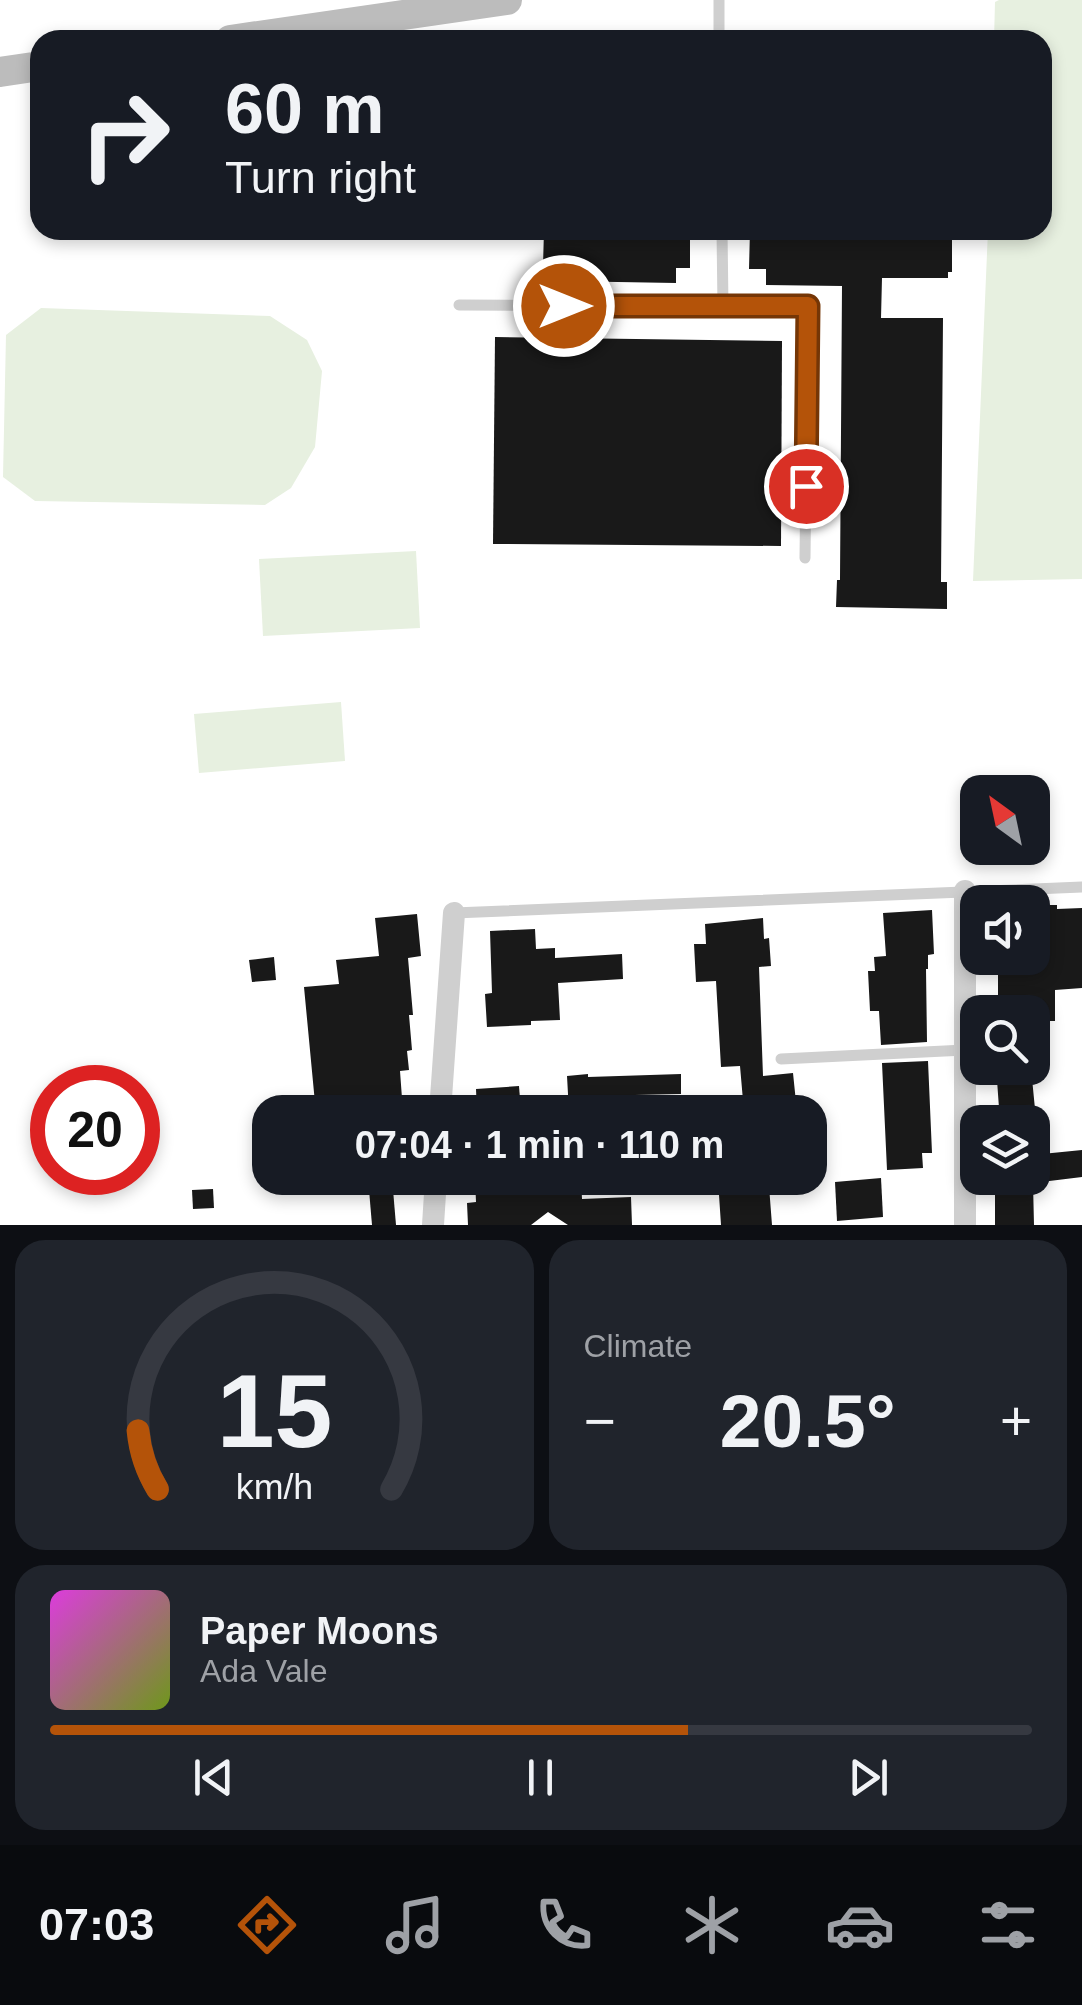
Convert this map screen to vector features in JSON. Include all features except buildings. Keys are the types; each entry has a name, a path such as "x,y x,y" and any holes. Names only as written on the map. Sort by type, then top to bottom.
{"street":[{"path":"299,30 506,0"},
{"path":"0,72 30,68"},
{"path":"441,1095 454,914"},
{"path":"965,1085 965,1225"},
{"path":"432,1225 435,1195"}],"lane":[{"path":"719,0 719,30"},
{"path":"722,240 724,307"},
{"path":"459,305 808,306 805,558"},
{"path":"1050,888 1082,887"},
{"path":"454,914 960,891"},
{"path":"781,1059 960,1050"}],"green space":[{"path":"1082,0 1082,579 973,581 988,240 1052,240 1052,30 994,30 995,2"},
{"path":"41,308 270,316 307,340 322,371 315,447 291,488 265,505 35,501 3,477 6,335"},
{"path":"416,551 420,628 263,636 259,559"},
{"path":"341,702 345,761 199,773 194,714"}],"route":[{"path":"564,306 808,306 806,486"}]}
